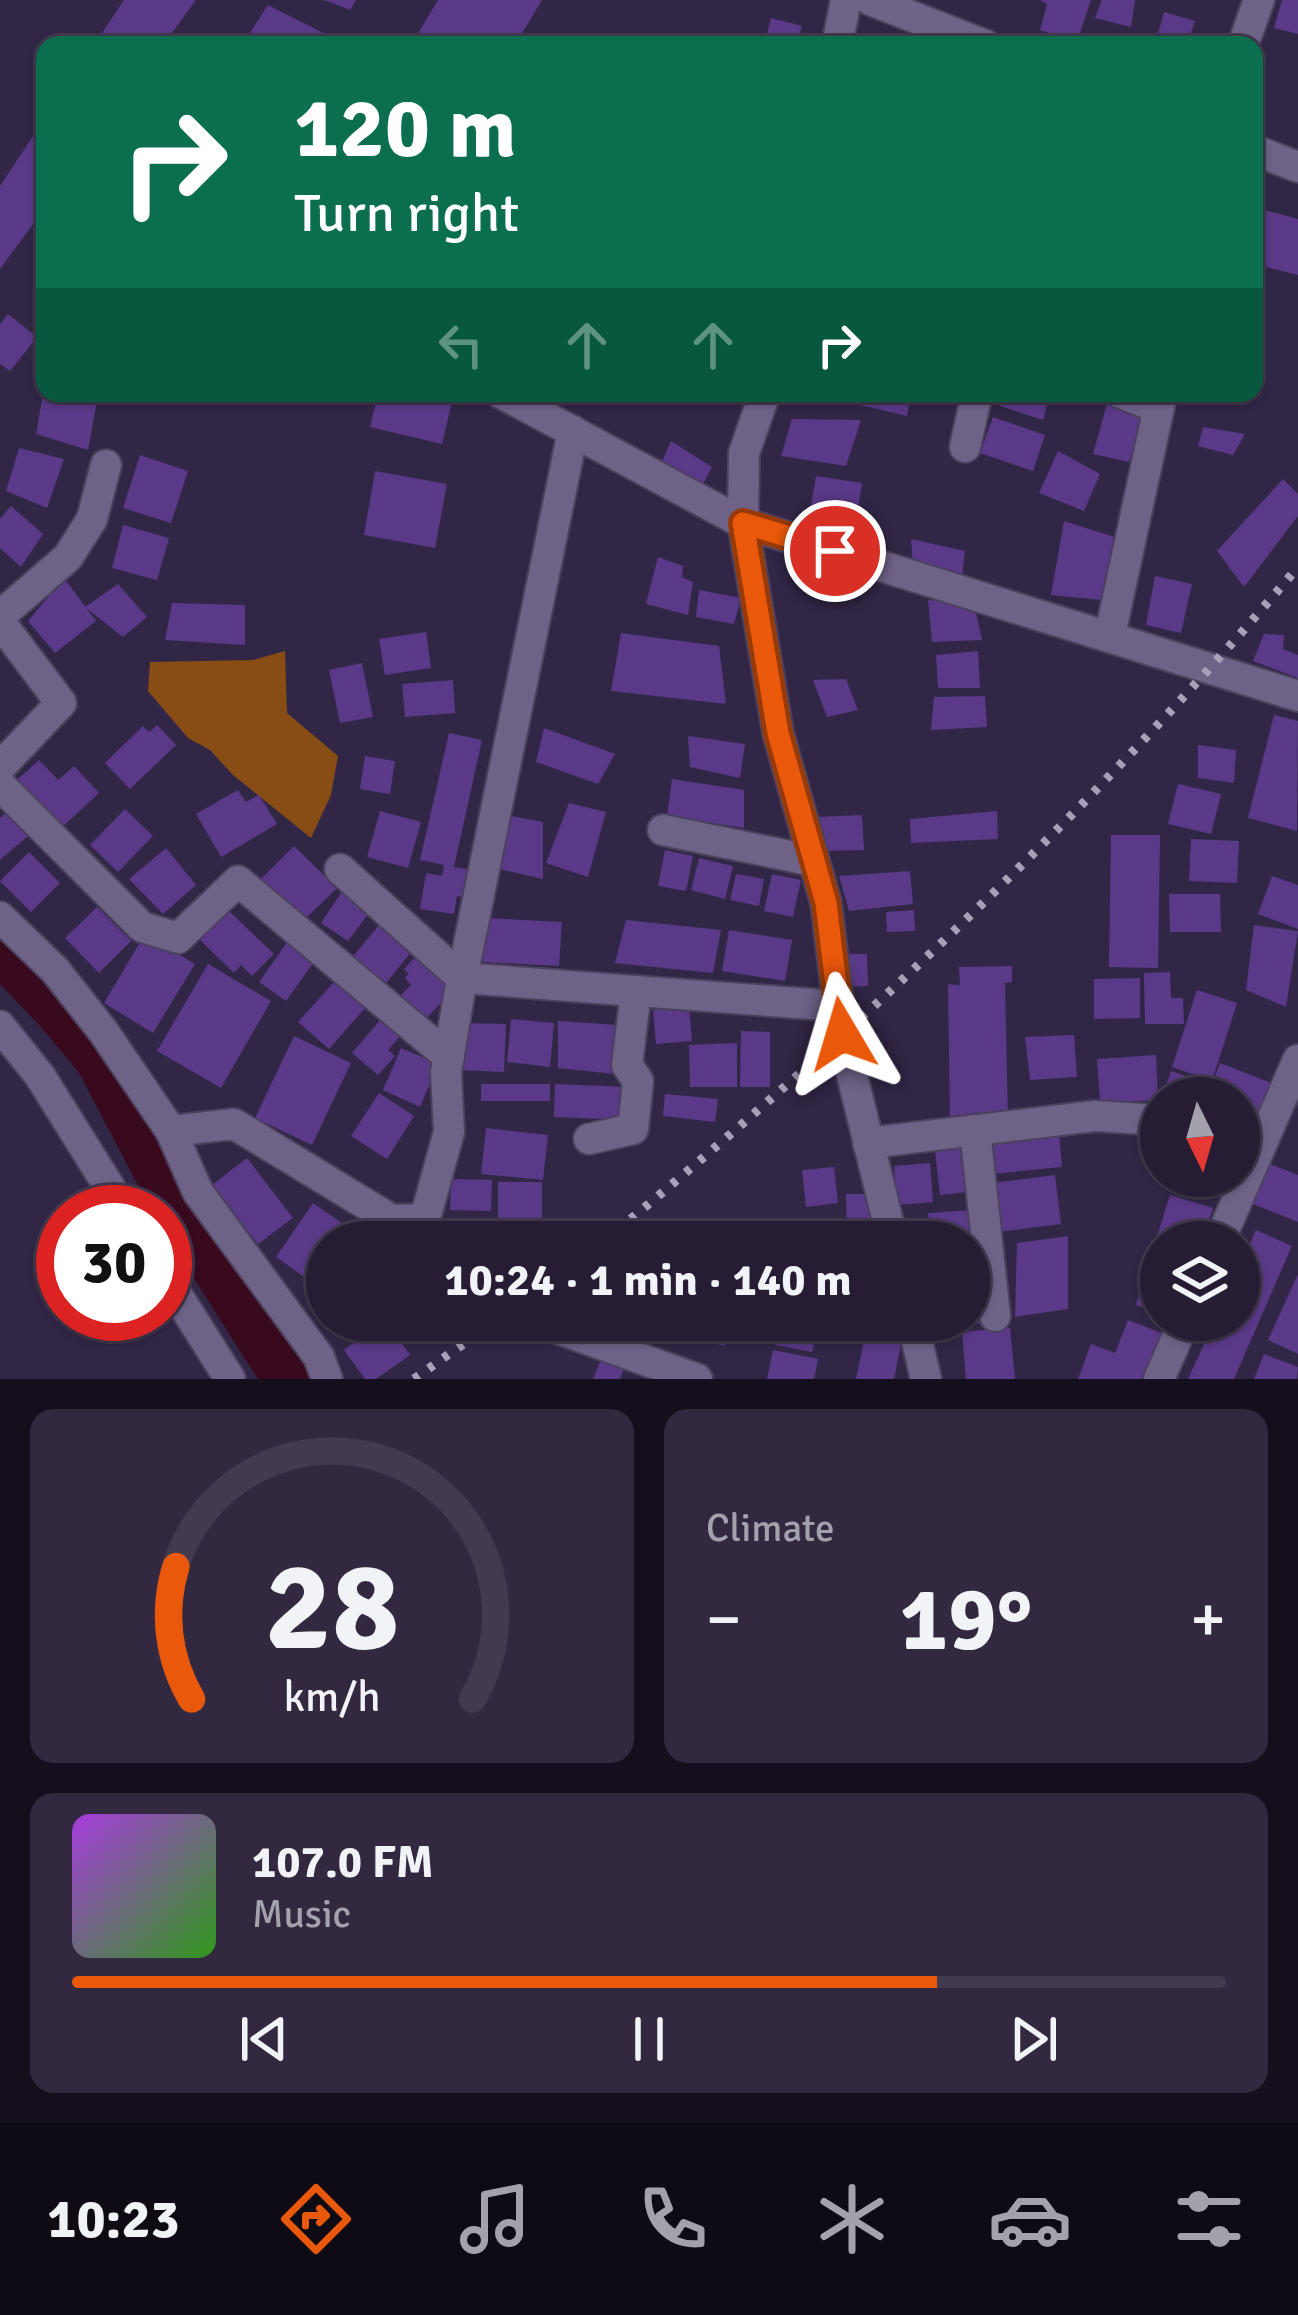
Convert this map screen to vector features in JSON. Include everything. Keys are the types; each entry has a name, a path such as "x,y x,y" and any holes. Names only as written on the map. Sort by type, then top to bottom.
{"street":[{"path":"840,36 846,0"},
{"path":"870,0 962,36"},
{"path":"1246,36 1259,0"},
{"path":"1263,153 1298,167"},
{"path":"518,402 743,523 1298,696"},
{"path":"762,402 745,453 743,523 778,733 826,903 838,1006 887,1221"},
{"path":"965,447 975,402"},
{"path":"1110,635 1160,402"},
{"path":"427,1221 448,1132 449,1058 462,978 573,431"},
{"path":"0,767 61,704 0,619 68,556 92,519 106,465"},
{"path":"0,785 142,927 178,938 238,881 449,1058"},
{"path":"663,830 814,861"},
{"path":"340,869 462,978 838,1006"},
{"path":"0,917 55,970 91,1016 171,1131 198,1192 319,1357 327,1379"},
{"path":"589,1139 632,1129 638,1081 626,1065 636,991"},
{"path":"0,1026 40,1076 108,1185"},
{"path":"1260,1124 1298,1060"},
{"path":"868,1143 1095,1116 1140,1119"},
{"path":"171,1131 234,1124 395,1221"},
{"path":"975,1130 994,1316"},
{"path":"192,1319 230,1379"},
{"path":"592,1341 697,1379"},
{"path":"917,1341 926,1379"},
{"path":"1159,1379 1176,1341"}],"shaded area":[{"path":"285,651 287,713 338,756 331,795 311,838 233,775 210,750 188,738 148,691 150,662 253,660"}],"building":[{"path":"124,0 196,0 170,36 100,36"},
{"path":"324,0 356,0 350,10"},
{"path":"438,0 542,0 520,36 416,36"},
{"path":"1040,0 1091,0 1079,36 1040,30 1047,4"},
{"path":"1102,0 1135,0 1131,27 1095,18"},
{"path":"1282,0 1298,0 1298,34 1274,28"},
{"path":"268,5 329,36 248,36"},
{"path":"1164,12 1195,21 1190,36 1157,36"},
{"path":"771,18 802,26 799,36 766,36"},
{"path":"36,132 36,220 0,269 0,186"},
{"path":"1263,209 1298,219 1298,275 1263,266"},
{"path":"8,314 36,336 10,371 0,364 0,324"},
{"path":"42,402 97,402 88,450 36,434"},
{"path":"376,402 452,402 442,444 370,427"},
{"path":"848,402 909,402 907,416"},
{"path":"1001,402 1048,402 1043,420 1000,406"},
{"path":"1107,404 1146,413 1129,462 1093,454"},
{"path":"993,417 1045,435 1033,471 980,453"},
{"path":"792,419 861,420 846,466 781,456"},
{"path":"1203,427 1245,434 1233,455 1198,446"},
{"path":"671,441 712,467 701,488 661,464"},
{"path":"19,448 64,459 47,508 6,491"},
{"path":"1058,451 1100,474 1084,511 1039,493"},
{"path":"140,455 188,471 171,523 123,508"},
{"path":"375,471 447,484 435,548 364,535"},
{"path":"816,476 862,483 856,520 810,512"},
{"path":"1283,479 1298,494 1298,516 1244,587 1217,551"},
{"path":"11,506 43,534 21,567 0,548 0,519"},
{"path":"1064,521 1118,538 1102,600 1051,595"},
{"path":"123,525 169,538 157,580 112,568"},
{"path":"911,539 965,551 962,577 913,566"},
{"path":"658,557 683,566 682,577 693,582 688,615 646,604"},
{"path":"1155,576 1192,584 1181,633 1146,625"},
{"path":"64,578 96,621 55,653 28,621"},
{"path":"118,584 147,617 123,637 85,607"},
{"path":"699,590 741,598 734,624 696,617"},
{"path":"928,600 974,603 982,640 932,642"},
{"path":"172,603 245,605 245,645 165,640"},
{"path":"426,632 431,668 385,675 379,639"},
{"path":"621,633 719,646 726,704 611,691"},
{"path":"1264,634 1284,635 1283,649 1298,655 1298,678 1253,661"},
{"path":"978,651 980,688 938,688 936,655"},
{"path":"362,663 373,717 340,723 329,670"},
{"path":"846,679 858,710 827,717 813,680"},
{"path":"453,680 455,713 405,717 402,684"},
{"path":"985,696 987,727 931,730 934,697"},
{"path":"1274,715 1298,721 1297,831 1248,818"},
{"path":"157,725 176,745 130,789 105,763 143,726 149,732"},
{"path":"544,728 615,754 598,784 536,762"},
{"path":"449,733 482,740 454,867 472,870 467,898 457,896 454,914 420,909 426,873 442,876 444,865 420,860"},
{"path":"688,736 745,744 740,778 690,767"},
{"path":"1198,745 1236,750 1234,783 1198,778"},
{"path":"365,756 395,761 390,794 360,789"},
{"path":"39,760 58,780 74,766 99,793 61,828 17,780"},
{"path":"672,779 744,790 744,828 667,816"},
{"path":"1178,784 1221,794 1211,834 1168,824"},
{"path":"238,790 246,802 259,795 277,824 221,857 196,814"},
{"path":"569,803 606,812 588,877 546,863"},
{"path":"125,809 153,836 118,872 90,845"},
{"path":"380,811 421,822 408,868 367,857"},
{"path":"997,811 998,839 911,843 910,819"},
{"path":"7,812 28,836 0,860 0,818"},
{"path":"501,814 543,822 543,879 491,867"},
{"path":"862,815 864,850 822,851 818,817"},
{"path":"1111,835 1160,835 1158,968 1109,967"},
{"path":"1191,839 1239,841 1237,883 1189,881"},
{"path":"294,846 337,888 300,924 258,882"},
{"path":"166,848 196,885 163,914 129,879"},
{"path":"665,850 693,856 686,891 658,886"},
{"path":"29,852 60,883 31,912 0,881"},
{"path":"699,858 733,866 725,899 691,890"},
{"path":"910,871 913,904 849,911 839,876"},
{"path":"736,874 764,879 759,906 730,900"},
{"path":"772,874 801,880 793,917 764,911"},
{"path":"1272,876 1298,885 1298,929 1258,914"},
{"path":"343,890 371,910 348,941 321,923"},
{"path":"1169,894 1220,894 1221,932 1170,932"},
{"path":"97,907 131,941 99,973 65,938"},
{"path":"228,910 274,954 252,976 241,965 234,973 199,939"},
{"path":"914,910 915,931 887,932 886,912"},
{"path":"486,918 562,922 559,966 483,962"},
{"path":"626,920 721,930 713,973 615,963"},
{"path":"379,925 412,951 383,987 350,960"},
{"path":"1254,925 1298,931 1286,1007 1246,990"},
{"path":"729,930 792,940 785,981 722,971"},
{"path":"145,934 195,964 153,1033 104,1003"},
{"path":"291,937 318,956 286,1001 259,982"},
{"path":"422,950 454,989 423,1022 398,998 411,985 404,969"},
{"path":"847,954 867,954 868,986 848,987"},
{"path":"208,964 271,1001 221,1088 157,1051"},
{"path":"1012,966 1012,982 1005,983 1008,1120 950,1121 948,984 960,985 959,967"},
{"path":"1170,972 1171,998 1183,998 1184,1024 1145,1024 1144,973"},
{"path":"1140,978 1140,1018 1094,1019 1094,979"},
{"path":"335,981 365,1008 329,1049 298,1022"},
{"path":"1197,990 1237,1003 1213,1077 1172,1067"},
{"path":"689,1007 692,1041 656,1044 653,1010"},
{"path":"381,1019 401,1035 388,1050 395,1056 378,1075 352,1053"},
{"path":"511,1019 554,1023 550,1067 507,1062"},
{"path":"558,1021 619,1025 615,1074 558,1068"},
{"path":"460,1023 506,1024 504,1072 459,1070"},
{"path":"741,1031 770,1032 770,1087 740,1087"},
{"path":"1074,1035 1077,1077 1030,1080 1025,1037"},
{"path":"294,1036 351,1063 312,1145 255,1118"},
{"path":"737,1043 737,1087 690,1087 689,1045"},
{"path":"401,1048 438,1064 420,1107 383,1090"},
{"path":"1156,1055 1157,1077 1140,1077 1140,1101 1100,1103 1097,1059"},
{"path":"1220,1063 1256,1077 1215,1077"},
{"path":"1260,1079 1279,1086 1260,1131"},
{"path":"481,1084 550,1084 550,1101 481,1101"},
{"path":"555,1084 629,1087 628,1120 554,1117"},
{"path":"379,1093 414,1116 387,1159 351,1136"},
{"path":"665,1094 718,1099 715,1122 663,1116"},
{"path":"486,1128 548,1135 543,1180 481,1174"},
{"path":"1059,1133 1062,1167 992,1174 989,1140"},
{"path":"963,1147 969,1192 940,1195 935,1151"},
{"path":"247,1158 293,1218 258,1244 212,1185"},
{"path":"930,1163 933,1202 897,1205 894,1166"},
{"path":"1270,1164 1298,1175 1298,1222 1253,1204 1260,1197"},
{"path":"834,1167 838,1203 806,1207 802,1170"},
{"path":"1055,1175 1061,1224 999,1232 993,1183"},
{"path":"451,1179 492,1180 491,1211 450,1210"},
{"path":"498,1182 542,1182 542,1220 498,1220"},
{"path":"846,1194 870,1194 870,1221 847,1221"},
{"path":"1169,1197 1213,1208 1209,1221 1162,1221"},
{"path":"313,1203 339,1221 306,1221 306,1278 276,1257"},
{"path":"974,1210 975,1221 929,1221 928,1213"},
{"path":"1260,1232 1292,1246 1260,1319"},
{"path":"1068,1236 1068,1309 1015,1317 1017,1243"},
{"path":"1298,1274 1298,1354 1268,1340"},
{"path":"1128,1320 1140,1325 1140,1341 1161,1341 1147,1379 1078,1379 1091,1344 1115,1353"},
{"path":"1010,1328 1015,1379 966,1379 963,1341 990,1341 990,1330"},
{"path":"357,1341 400,1341 410,1355 376,1379 365,1379 344,1350"},
{"path":"776,1341 814,1341 812,1352 775,1345"},
{"path":"864,1341 902,1341 894,1379 856,1379"},
{"path":"1205,1341 1251,1341 1234,1379 1188,1379"},
{"path":"773,1350 818,1359 814,1379 767,1379"},
{"path":"1264,1354 1298,1367 1297,1379 1254,1379"},
{"path":"602,1357 625,1366 620,1379 593,1379"}],"waterway":[{"path":"0,947 100,1058 175,1201 288,1379"}],"railway":[{"path":"628,1221 966,920 1136,748 1298,567"},
{"path":"414,1379 467,1341"}],"route":[{"path":"835,551 743,523 778,733 826,903 842,1034"}]}
